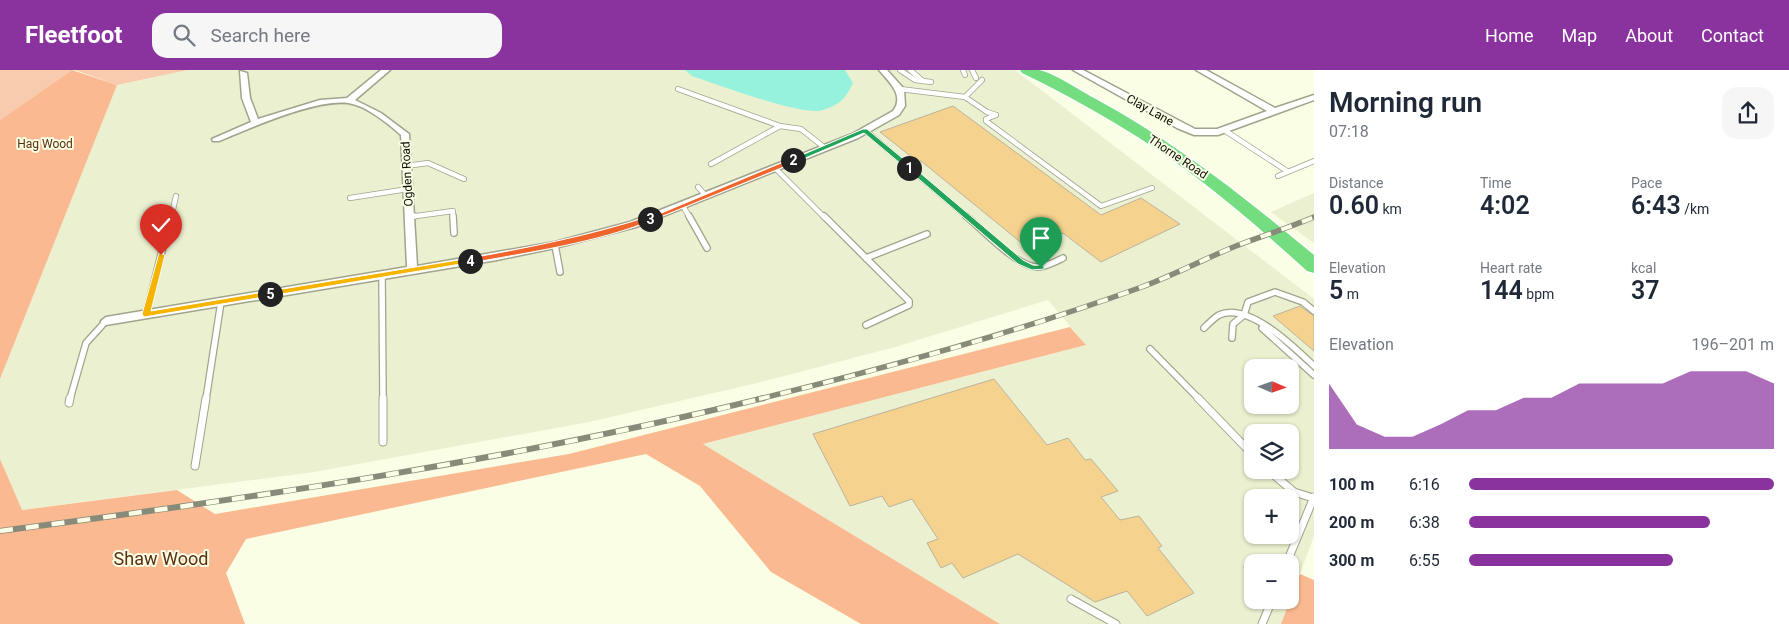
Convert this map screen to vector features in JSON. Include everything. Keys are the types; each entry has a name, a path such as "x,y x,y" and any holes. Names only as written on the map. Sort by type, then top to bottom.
{"highway":[{"name":"Thorne Road","path":"1027,70 1117,118 1174,154 1222,189 1314,266"},
{"name":"Thorne Road","path":"1047,70 1075,83 1172,138 1314,251"}],"street":[{"path":"348,101 386,70"},
{"path":"106,321 555,245 633,226 825,148 865,130 896,113 901,106 900,89 883,70"},
{"name":"Clay Lane","path":"1077,70 1180,126 1194,132 1209,134 1314,98"},
{"path":"1200,70 1275,112"},
{"path":"243,73 246,98 256,124"},
{"name":"Ogden Road","path":"216,139 316,104 348,101 390,120 405,134 412,270"}],"lane":[{"path":"900,70 915,80 931,82"},
{"path":"910,70 923,81"},
{"path":"972,70 976,78"},
{"path":"965,97 982,80"},
{"path":"678,89 780,126 801,129 825,148"},
{"path":"900,89 965,97 996,115 986,119 986,121 1101,206 1152,188"},
{"path":"711,164 780,126"},
{"path":"1225,129 1287,171"},
{"path":"865,130 1020,262 1032,268 1041,268 1063,258"},
{"path":"1278,176 1314,160"},
{"path":"406,166 428,163 464,179"},
{"path":"775,168 910,301 903,308 866,325"},
{"path":"698,187 706,196"},
{"path":"350,198 408,190"},
{"path":"146,314 176,196"},
{"path":"683,206 707,248"},
{"path":"409,217 453,211 454,233"},
{"path":"866,258 927,234"},
{"path":"555,245 560,272"},
{"path":"382,275 383,442"},
{"path":"1232,338 1233,324 1244,315 1248,302 1275,292 1303,302 1314,311"},
{"path":"195,466 221,302"},
{"path":"1204,328 1222,314 1244,315 1280,335 1314,366"},
{"path":"1244,315 1265,330 1314,375"},
{"path":"69,403 86,343 106,321"},
{"path":"1150,349 1244,446"},
{"path":"1279,479 1292,490 1307,498 1314,498 1290,554"},
{"path":"1071,599 1116,624"},
{"path":"1262,624 1268,609"}],"shaded area":[{"path":"0,70 72,70 0,120"},
{"path":"75,70 188,70 117,85"},
{"path":"188,70 1015,70 1314,299 1314,536 1299,576 1299,554 1244,554 1244,609 1287,609 1281,624 1000,624 703,444 1086,345 1048,300 895,347 761,382 589,422 314,472 21,510 0,459 0,379 117,85"},
{"path":"1314,193 1314,243 1271,212"}],"green space":[{"name":"Hag Wood","path":"72,70 117,85 0,379 0,120"},
{"name":"Shaw Wood","path":"1070,327 1086,345 703,444 1000,624 861,624 771,572 700,486 646,454 246,539 226,573 245,624 0,624 0,459 22,510 177,490 215,514 569,454"},
{"path":"1300,574 1314,580 1314,624 1281,624 1287,609 1299,609"}],"water":[{"path":"685,70 845,70 853,83 845,97 834,106 813,111 797,109 759,99 692,76"}],"building":[{"path":"953,106 1101,215 1141,198 1180,224 1101,262 1063,233 1029,249 921,161 918,162 880,132"},
{"path":"1300,306 1314,316 1314,351 1273,316"},
{"path":"994,379 1047,445 1068,438 1085,460 1091,459 1118,491 1101,497 1120,520 1139,516 1162,546 1158,548 1194,593 1147,616 1127,591 1095,602 1018,554 963,578 952,563 941,568 927,543 938,539 912,499 889,507 882,496 850,506 813,434"}],"railway":[{"path":"759,399 903,362 1045,320 1151,283 1236,246 1314,217"},
{"path":"0,531 288,491 479,459 669,420 764,398"}],"route":[{"path":"161,255 146,314 497,256 555,245 633,226 855,136 865,130 1020,262 1032,268 1041,268"}]}
